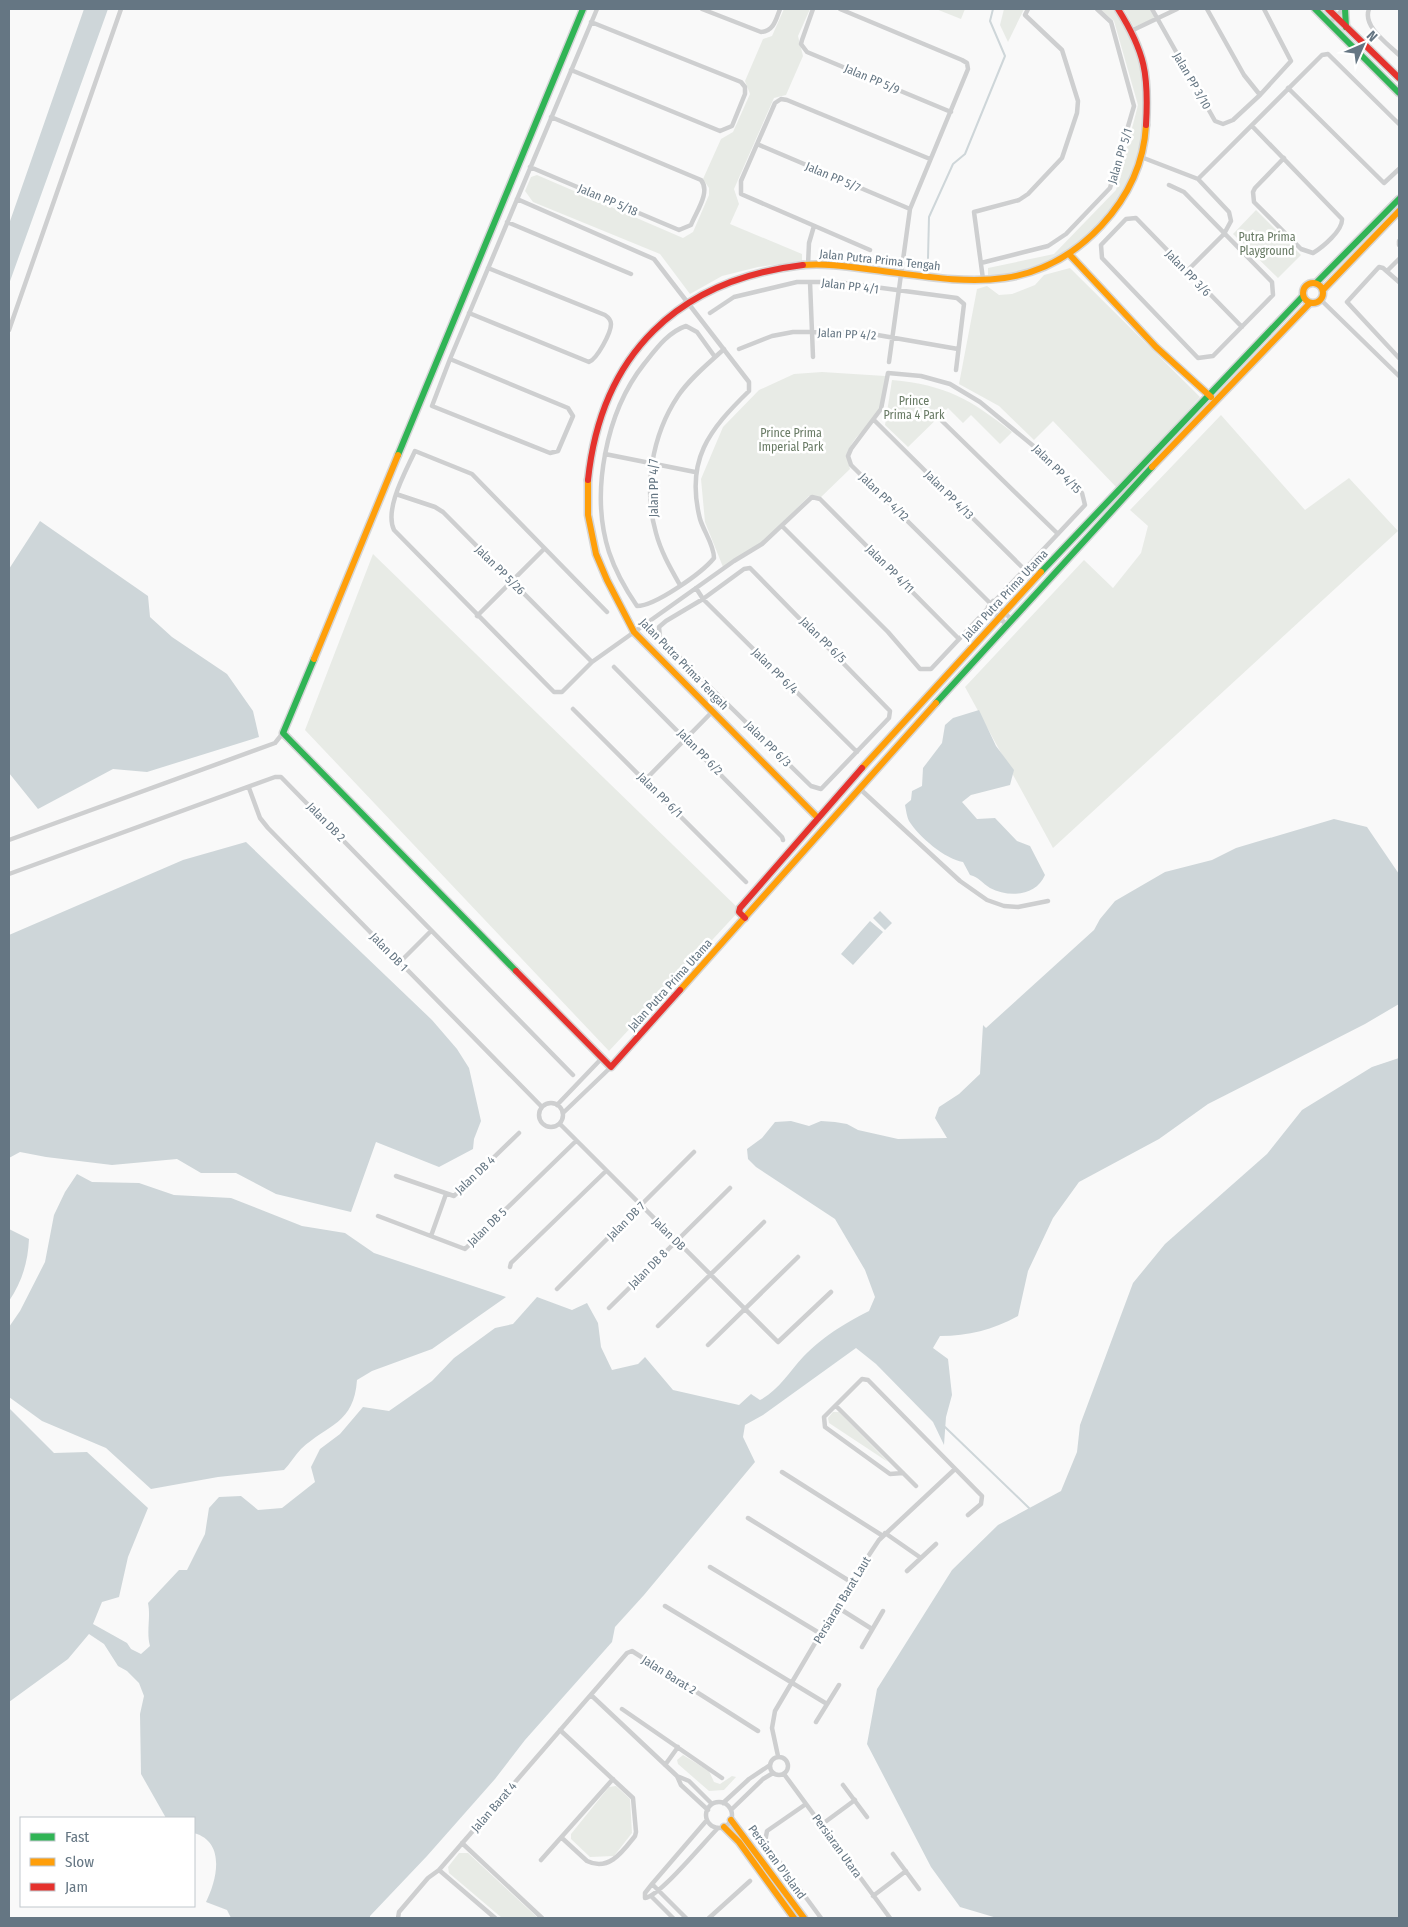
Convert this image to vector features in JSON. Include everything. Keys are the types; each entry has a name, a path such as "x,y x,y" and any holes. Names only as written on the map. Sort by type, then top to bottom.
{"street":[{"path":"9,330 121,9"},
{"path":"9,840 275,743 283,732 583,9"},
{"path":"450,359 571,411 573,416 558,451 550,453 432,406 450,359 469,313 597,9"},
{"path":"702,9 761,32 768,32 780,9"},
{"name":"Jalan PP 5/9","path":"813,9 801,44 807,52 951,112"},
{"path":"840,9 962,60 967,63 968,69 910,209 889,362"},
{"path":"982,279 974,212 1023,198 1058,164 1066,151 1077,113 1078,100 1064,54 1059,46 1026,15 1028,9"},
{"name":"Jalan PP 5/1","path":"981,263 1048,246 1066,234 1110,188 1134,106 1111,22 1097,9"},
{"name":"Jalan Putra Prima Tengah","path":"818,818 634,632 594,548 589,526 589,462 602,408 631,355 668,316 729,280 781,267 808,265 982,279 1020,276 1046,267 1086,242 1106,220 1124,194 1141,157 1148,104 1146,68 1118,9"},
{"path":"1152,9 1157,18"},
{"path":"1130,31 1177,9"},
{"path":"1207,9 1244,75 1260,95 1291,60 1264,9"},
{"path":"1315,9 1399,93"},
{"path":"1322,17 1330,9 1399,78"},
{"path":"1329,24 1344,9"},
{"path":"1344,9 1346,27"},
{"path":"1369,9 1367,18 1372,28 1399,55"},
{"name":"Jalan PP 3/10","path":"1157,18 1216,121 1223,124 1233,120 1260,95"},
{"path":"571,70 720,131 727,130 732,126 742,102 745,87 741,82 591,22"},
{"path":"1198,179 1322,55 1328,54 1399,124"},
{"path":"1288,88 1384,184 1399,169"},
{"path":"870,250 745,198 742,194 740,186 774,103 784,99 930,159"},
{"name":"Jalan PP 5/18","path":"530,167 680,230 686,229 691,225 706,191 705,184 701,180 551,117"},
{"path":"1252,126 1284,158 1342,219 1342,225 1320,249 1313,253 1301,249 1254,202 1252,192 1284,158"},
{"name":"Jalan PP 5/7","path":"757,144 910,209"},
{"path":"1141,157 1198,179 1229,212 1232,222 1224,234 1186,272"},
{"path":"1169,185 1184,192 1272,282 1273,295 1242,327"},
{"path":"517,199 654,259 689,302 751,387 712,430 695,472 700,519 714,558 680,585 646,606 637,606 609,552 601,507 605,454 621,399 658,346 677,329 686,326 697,332 715,357"},
{"path":"1321,300 1310,303 1304,296 1303,290 1307,285 1316,283 1399,199"},
{"path":"1321,300 1323,290 1399,211"},
{"name":"Jalan PP 3/6","path":"1126,218 1136,218 1186,272 1242,327 1213,356 1198,358 1102,258 1101,245 1126,218"},
{"path":"507,222 631,274"},
{"path":"808,265 809,242 814,226"},
{"path":"1069,254 1156,347 1214,400"},
{"path":"1387,271 1399,259"},
{"path":"1399,282 1387,271 1379,267 1348,299 1348,305 1399,358"},
{"path":"469,313 589,362 598,355 612,326 610,319 605,315 488,268"},
{"name":"Jalan PP 4/1","path":"710,313 734,297 748,292 797,282 837,282 898,292 957,298 962,300 964,304 958,348"},
{"path":"810,282 814,332 813,357"},
{"path":"1316,283 1323,290"},
{"name":"Jalan Putra Prima Utama","path":"745,918 739,912 740,908 818,818 1001,615 1208,394 1304,296"},
{"path":"1321,300 1399,376"},
{"name":"Jalan Putra Prima Utama","path":"611,1066 1008,622 1214,400 1310,303"},
{"name":"Jalan PP 4/2","path":"739,349 772,336 793,332 866,334 958,348"},
{"path":"956,370 958,348"},
{"name":"Jalan PP 4/7","path":"680,585 667,562 656,533 652,508 654,450 663,425 678,396 695,376 724,350"},
{"name":"Jalan PP 4/12","path":"888,373 886,394 881,409 850,448 848,456 851,465 1008,622"},
{"name":"Jalan PP 4/15","path":"782,526 888,632 920,670 931,669 1085,505 1082,493 1042,452 980,402 950,384 921,376 888,373"},
{"name":"Jalan PP 4/13","path":"874,420 1024,569"},
{"path":"942,421 1058,534"},
{"path":"606,612 472,474 415,451 396,494 390,518 394,530 554,692 562,692 592,662 762,544 782,526"},
{"path":"605,454 695,472"},
{"name":"Jalan PP 5/26","path":"396,494 435,507 443,512 592,662"},
{"name":"Jalan PP 4/11","path":"782,526 812,497 820,499 959,639"},
{"path":"477,616 544,550"},
{"name":"Jalan PP 6/5","path":"703,598 744,569 754,570 890,711 889,718 856,752"},
{"name":"Jalan PP 6/4","path":"696,588 703,598 856,752"},
{"name":"Jalan PP 6/3","path":"703,598 659,627 660,638 811,786 822,789 856,752"},
{"name":"Jalan PP 6/2","path":"614,667 686,738 782,837 782,840"},
{"name":"Jalan PP 6/1","path":"573,710 746,882"},
{"path":"645,780 713,710"},
{"path":"283,732 611,1066 563,1113 560,1124 552,1127 544,1125 540,1119 542,1107 549,1104 557,1105 563,1113"},
{"name":"Jalan DB 2","path":"9,874 249,788 275,776 286,781 574,1075"},
{"name":"Jalan DB 1","path":"249,788 263,822 542,1107"},
{"path":"859,788 960,882 980,896 1004,906 1029,906 1048,900"},
{"path":"399,963 431,931"},
{"path":"557,1105 602,1058"},
{"name":"Jalan DB","path":"560,1124 745,1310 780,1342 831,1292"},
{"name":"Jalan DB 4","path":"396,1176 454,1196 519,1133"},
{"name":"Jalan DB 5","path":"378,1216 465,1249 576,1141"},
{"name":"Jalan DB 7","path":"557,1288 694,1152"},
{"path":"510,1267 511,1263 606,1171"},
{"name":"Jalan DB 8","path":"609,1308 730,1188"},
{"path":"431,1236 446,1194"},
{"path":"658,1326 764,1222"},
{"path":"708,1345 798,1256"},
{"path":"903,1473 890,1474 826,1428 824,1418 862,1379 866,1378 982,1496 981,1504 968,1515"},
{"path":"836,1406 916,1486"},
{"name":"Persiaran Barat Laut","path":"778,1756 773,1738 773,1718 851,1582 884,1535 955,1468"},
{"path":"782,1472 921,1558"},
{"path":"748,1518 851,1582"},
{"path":"907,1571 936,1544"},
{"path":"710,1567 821,1634"},
{"path":"665,1606 827,1704"},
{"path":"837,1607 872,1629"},
{"path":"862,1647 883,1611"},
{"name":"Jalan Barat 2","path":"590,1694 627,1653 632,1651 758,1731"},
{"path":"816,1722 839,1685"},
{"path":"590,1694 677,1776 689,1781 712,1804 724,1803 749,1778 770,1765 773,1759 778,1756 788,1762 788,1769 784,1774 774,1773 763,1779 731,1810"},
{"name":"Jalan Barat 4","path":"398,1918 399,1912 422,1885 439,1870 590,1694"},
{"path":"622,1708 722,1778"},
{"path":"560,1730 634,1800 636,1832 636,1836 616,1860 610,1862 591,1863 562,1838"},
{"path":"665,1765 678,1748"},
{"path":"770,1765 774,1773"},
{"name":"Persiaran Utara","path":"784,1774 890,1918"},
{"path":"677,1776 681,1785 708,1810"},
{"path":"541,1860 613,1779"},
{"path":"843,1785 868,1817"},
{"path":"821,1825 855,1800"},
{"path":"652,1896 731,1820 731,1810 724,1803"},
{"path":"673,1918 646,1891 707,1820 708,1810 712,1804"},
{"path":"806,1804 767,1831 765,1842 821,1918"},
{"path":"707,1820 711,1825 721,1828"},
{"name":"Persiaran D'Island","path":"731,1820 804,1918"},
{"name":"Persiaran D'Island","path":"721,1828 739,1842 794,1918"},
{"path":"462,1843 542,1918"},
{"path":"893,1854 919,1889"},
{"path":"439,1870 495,1918"},
{"path":"873,1896 906,1871"},
{"path":"709,1918 750,1881"},
{"path":"652,1884 686,1918"}],"green space":[{"path":"784,9 810,9 798,36 803,56 786,95 774,98 734,189 739,204 730,224 802,254 802,261 758,267 722,276 690,294 660,254 533,202 525,191 531,177 537,175 683,238 693,232 709,195 709,188 703,179 721,139 733,132 750,94 745,81 763,39 772,36"},
{"path":"936,9 965,9 961,19"},
{"path":"1004,9 1024,9 1008,42 1000,25"},
{"path":"1100,9 1115,9 1136,47 1144,71 1143,133 1141,150 1136,165 1117,201 1090,234 1074,248 1038,269 1018,275 988,277 988,268 1054,254 1116,190 1138,105 1114,21"},
{"path":"1124,9 1150,9 1155,18 1134,27"},
{"name":"Putra Prima Playground","path":"1256,210 1301,255 1278,278 1233,234"},
{"path":"1070,268 1200,397 1118,489 1053,421 1034,440 999,406 959,384 977,289 987,286 999,295 1012,294 1035,285 1044,275"},
{"name":"Prince Prima Imperial Park","path":"822,372 885,376 881,407 871,423 858,436 849,450 850,469 820,498 809,496 759,546 723,567 705,522 701,479 723,427 759,390 794,374"},
{"name":"Prince Prima 4 Park","path":"892,380 911,382 943,390 970,402 1012,432 1000,444 971,415 963,423 948,408 908,447 885,425"},
{"path":"1221,415 1305,510 1349,478 1398,531 1053,848 965,687 1084,560 1113,588 1141,553 1148,526 1130,510"},
{"path":"373,554 740,910 609,1051 305,730"},
{"path":"833,1412 839,1412 888,1462 829,1423 828,1418"},
{"path":"683,1755 709,1771 714,1782 720,1784 732,1776 736,1777 724,1790 709,1791 678,1764 677,1760"},
{"path":"616,1786 630,1799 632,1833 614,1856 590,1857 571,1839 571,1834 609,1787"},
{"path":"459,1853 468,1853 538,1918 502,1918 449,1873 448,1867"}],"shaded area":[{"path":"84,9 108,9 9,284 9,224"},
{"path":"40,521 148,596 150,617 172,637 227,674 253,711 259,737 147,772 113,769 38,809 9,773 9,569"},
{"path":"979,710 996,746 1014,770 1010,785 971,795 962,802 977,819 995,818 1017,841 1030,846 1045,875 1041,882 1029,891 1013,894 990,888 976,877 970,875 963,862 948,857 926,840 909,821 905,805 911,800 912,791 922,786 923,768 942,743 945,725 953,718"},
{"path":"1334,819 1367,827 1399,874 1399,1004 1365,1024 1208,1104 1159,1139 1079,1182 1053,1218 1028,1271 1018,1316 980,1331 961,1335 940,1336 933,1348 948,1359 952,1395 946,1417 944,1445 933,1422 876,1364 856,1348 763,1415 745,1425 743,1437 755,1462 615,1627 612,1642 525,1740 495,1779 370,1918 231,1918 227,1910 206,1902 215,1873 215,1853 211,1844 195,1834 195,1817 165,1817 141,1774 140,1714 144,1696 139,1683 127,1671 118,1666 104,1644 89,1634 68,1659 9,1702 9,1408 54,1453 87,1452 148,1508 128,1557 119,1597 102,1602 93,1624 127,1643 131,1649 141,1654 150,1646 148,1603 179,1570 187,1570 205,1534 209,1508 219,1497 241,1496 258,1510 282,1508 315,1482 311,1467 320,1449 340,1434 363,1407 389,1411 432,1381 454,1358 495,1328 513,1324 537,1297 572,1310 587,1303 598,1323 601,1347 612,1370 638,1364 645,1357 673,1390 739,1405 751,1394 760,1400 778,1386 803,1357 826,1336 869,1311 875,1297 865,1270 835,1219 756,1167 748,1159 747,1149 762,1138 775,1122 791,1121 809,1126 821,1121 847,1124 858,1130 898,1139 947,1138 935,1118 939,1107 959,1094 980,1074 983,1025 986,1028 1094,930 1100,919 1115,901 1165,872 1212,860 1236,848"},
{"path":"246,842 432,1020 457,1049 469,1068 481,1121 474,1139 473,1149 439,1167 376,1142 351,1212 276,1194 236,1173 201,1173 177,1159 112,1165 20,1152 9,1158 9,935 183,860"},
{"path":"880,911 892,923 885,930 873,918"},
{"path":"870,921 883,932 853,965 841,954"},
{"path":"1399,1058 1399,1918 997,1918 960,1907 931,1867 867,1744 877,1689 952,1570 998,1525 1061,1491 1077,1452 1080,1425 1133,1283 1165,1244 1267,1154 1302,1110 1372,1067"},
{"path":"77,1174 92,1182 139,1183 174,1195 231,1198 302,1226 345,1233 374,1253 506,1297 432,1349 372,1371 357,1380 355,1395 345,1415 301,1449 284,1470 218,1477 151,1489 106,1448 42,1421 9,1397 9,1327 20,1311 45,1262 54,1215 65,1192"},
{"path":"9,1229 29,1239 23,1272 9,1301"}],"waterway":[{"path":"928,258 929,217 953,164 965,154 1005,56 990,21 993,9"},
{"path":"945,1427 1029,1508"}],"traffic: fast":[{"path":"398,455 583,9"},
{"path":"1315,9 1399,93"},
{"path":"1345,9 1346,27"},
{"path":"1316,283 1399,199"},
{"path":"1041,572 1303,296"},
{"path":"936,703 1152,467"},
{"path":"314,659 283,733 516,971"}],"traffic: slow":[{"path":"803,265 839,266 967,280 995,279 1023,274 1049,265 1075,249 1101,226 1127,192 1142,153 1146,125"},
{"path":"1323,290 1399,211"},
{"path":"1069,254 1156,347 1211,397"},
{"path":"1309,283 1317,283 1323,289 1323,293 1323,297 1317,303 1309,303 1303,297 1303,289 1309,283"},
{"path":"1152,467 1310,303"},
{"path":"314,659 398,455"},
{"path":"588,480 588,515 596,554 634,632 818,818"},
{"path":"862,768 1041,572"},
{"path":"680,990 936,703"},
{"path":"731,1820 804,1918"},
{"path":"724,1827 739,1842 794,1918"}],"traffic: jam":[{"path":"1118,9 1140,51 1146,78 1146,125"},
{"path":"1328,9 1399,78"},
{"path":"588,480 596,435 610,395 629,361 654,331 683,306 718,287 758,273 803,265"},
{"path":"745,918 739,912 740,908 862,768"},
{"path":"516,971 611,1067 680,990"}]}
